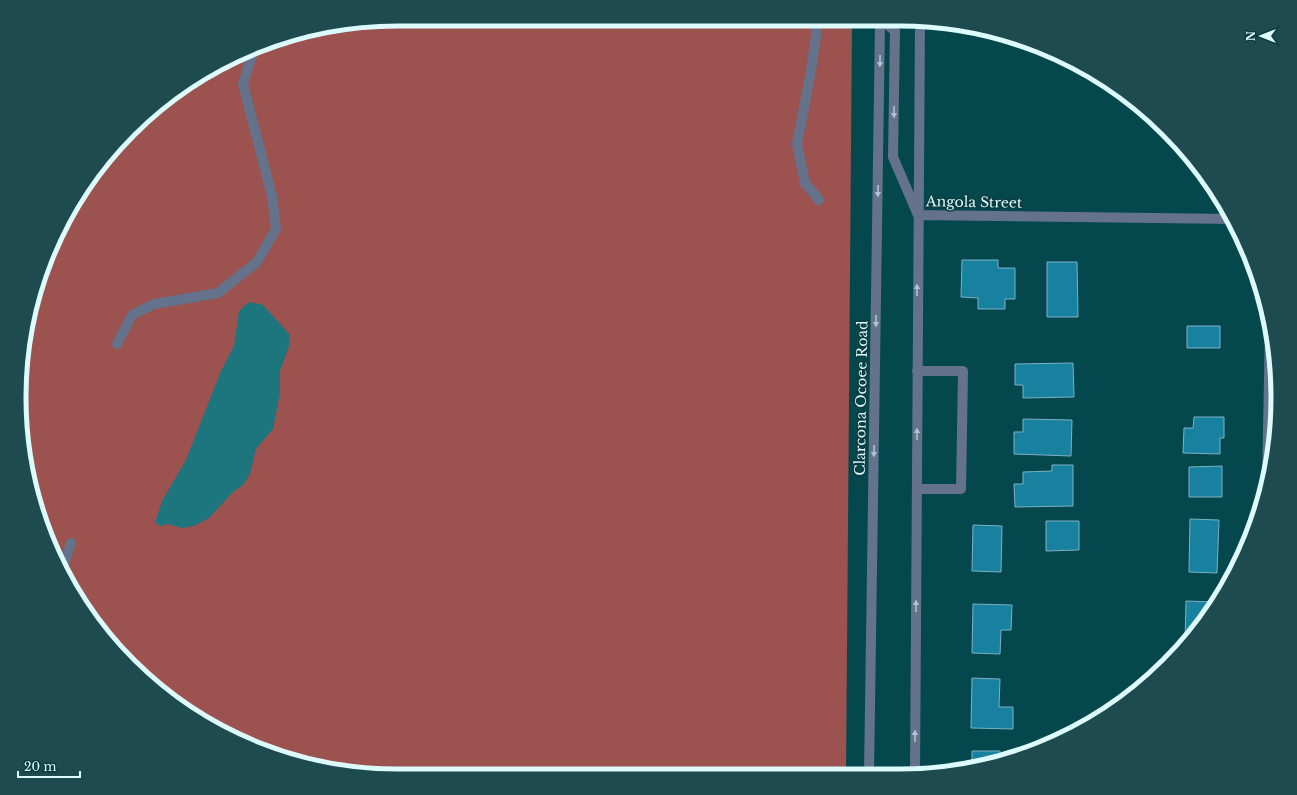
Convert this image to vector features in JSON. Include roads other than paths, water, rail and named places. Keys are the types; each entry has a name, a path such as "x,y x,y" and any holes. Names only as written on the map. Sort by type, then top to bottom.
{"street":[{"path":"817,26 811,71 797,144 805,183 819,200"},
{"name":"Clarcona Ocoee Road","path":"869,769 880,26"},
{"name":"Angola Street","path":"888,26 894,31 894,157 918,215 1225,219"},
{"path":"915,768 920,27"},
{"path":"117,344 132,315 154,304 218,293 257,262 276,229 272,196 243,84 252,55"},
{"path":"1268,448 1269,364"},
{"path":"917,371 963,371 961,489 917,489"},
{"path":"64,563 71,543"}],"water":[{"path":"249,302 263,305 290,335 289,346 280,371 280,393 273,429 256,449 250,474 243,485 233,492 209,518 194,526 182,528 168,524 161,526 155,523 162,501 186,460 221,371 234,346 239,311"}]}
